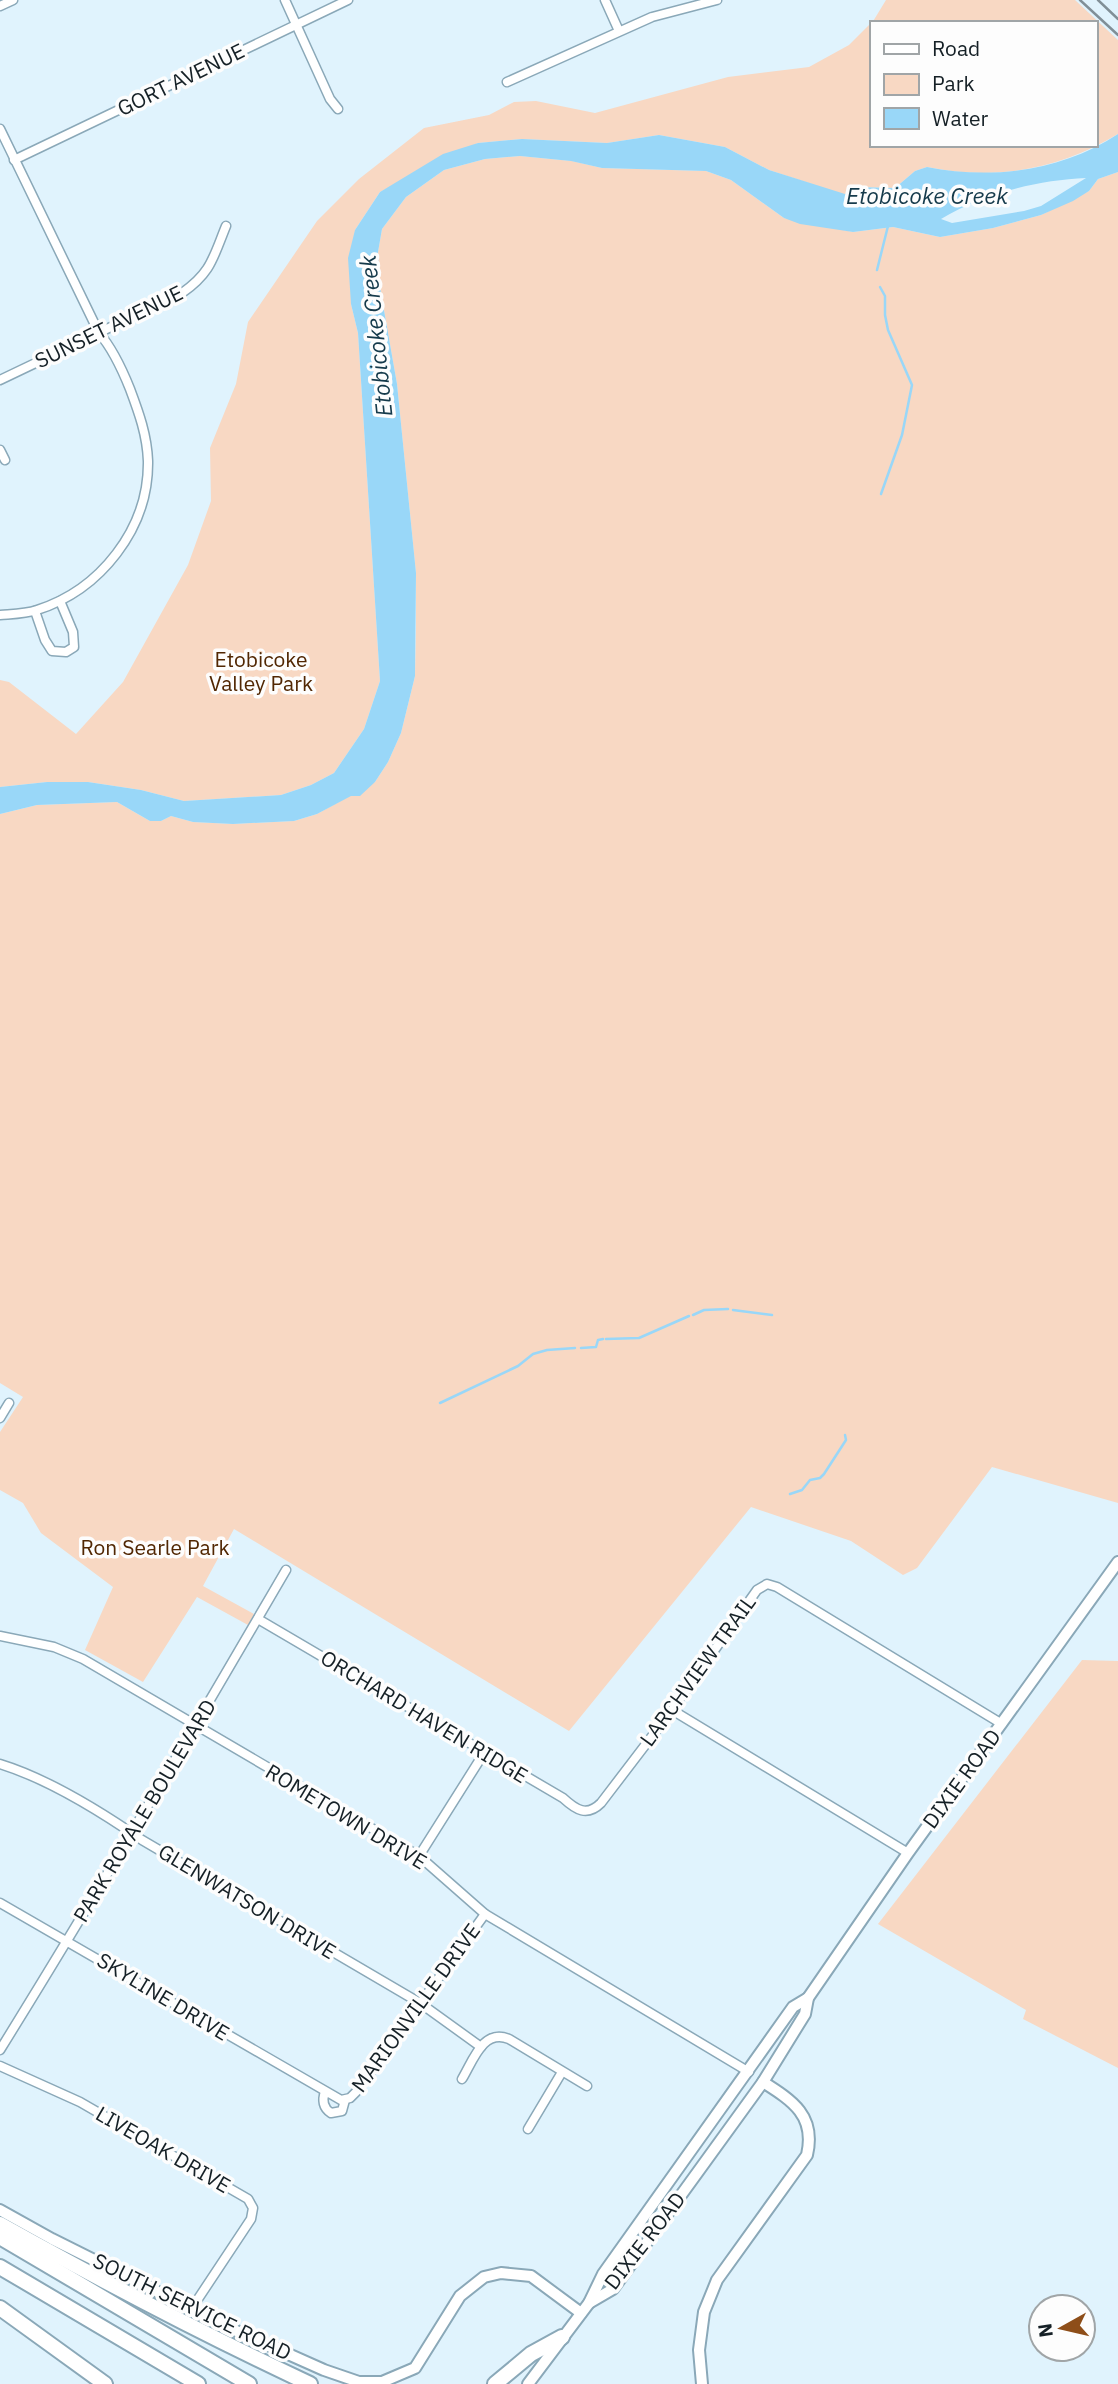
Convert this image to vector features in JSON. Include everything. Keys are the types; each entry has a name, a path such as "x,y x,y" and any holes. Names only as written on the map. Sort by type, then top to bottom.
{"highway":[{"path":"0,2224 215,2339 310,2384"},
{"path":"0,2237 249,2384"},
{"path":"0,2267 198,2384"},
{"path":"0,2308 106,2384"},
{"path":"495,2384 531,2354 562,2337"}],"main road":[{"name":"DIXIE ROAD","path":"589,2303 613,2289 763,2082 805,2014 808,1998 908,1853 1118,1562"},
{"name":"DIXIE ROAD","path":"528,2384 589,2303 603,2274 793,2007 808,1998"},
{"path":"702,2384 699,2350 704,2312 717,2280 807,2155 810,2141 805,2118 798,2108 787,2097 763,2082"},
{"name":"SOUTH SERVICE ROAD","path":"0,2210 232,2329 324,2370 359,2382 371,2383 395,2378 415,2368 460,2296 484,2277 501,2273 531,2276 581,2313"}],"street":[{"path":"0,6 13,0"},
{"path":"285,0 330,99 338,109"},
{"name":"GORT AVENUE","path":"14,160 348,0"},
{"path":"605,0 619,32"},
{"path":"507,82 652,18 717,0"},
{"path":"0,129 99,333 109,344 143,421 148,463 140,513 127,539 107,567 60,601 35,611 0,615"},
{"name":"SUNSET AVENUE","path":"0,380 171,299 195,284 212,263 226,226"},
{"path":"0,450 5,460"},
{"path":"35,611 45,640 52,651 66,652 74,647 74,632 60,601"},
{"path":"0,1418 9,1403"},
{"name":"PARK ROYALE BOULEVARD","path":"0,2050 196,1727 286,1570"},
{"name":"LARCHVIEW TRAIL","path":"590,1811 601,1803 672,1710 757,1590 769,1584 1002,1724"},
{"name":"ORCHARD HAVEN RIDGE","path":"258,1619 563,1798 575,1808 590,1811"},
{"name":"ROMETOWN DRIVE","path":"0,1636 54,1647 83,1659 419,1856 485,1914 749,2072"},
{"path":"672,1710 908,1853"},
{"path":"419,1856 484,1753"},
{"name":"GLENWATSON DRIVE","path":"0,1764 30,1775 130,1832 420,2003 481,2047"},
{"name":"SKYLINE DRIVE","path":"0,1903 68,1941 337,2099 346,2100 342,2110 331,2113 325,2106 325,2092"},
{"name":"MARIONVILLE DRIVE","path":"346,2100 356,2092 485,1914"},
{"path":"462,2079 481,2047 491,2037 504,2037 587,2086"},
{"name":"LIVEOAK DRIVE","path":"0,2066 80,2102 248,2199 253,2208 251,2219 192,2308"},
{"path":"528,2129 562,2073"}],"green space":[{"name":"Etobicoke Valley Park","path":"886,0 1075,0 1118,40 1118,134 1097,145 1097,21 873,21"},
{"name":"Etobicoke Valley Park","path":"870,24 870,147 1093,147 1049,164 1001,172 977,173 927,167 915,171 895,188 852,187 845,195 769,170 725,147 659,135 607,143 522,139 478,143 380,192 355,230 351,304 358,333 380,681 364,729 334,773 311,785 281,795 184,801 141,790 88,782 47,782 0,787 0,680 9,682 76,734 123,682 188,565 211,501 210,448 236,384 248,322 317,221 359,179 424,128 489,115 514,102 536,101 595,113 728,77 809,67 849,45"},
{"name":"Ron Searle Park","path":"520,156 572,161 602,168 706,171 731,180 784,218 853,232 893,227 940,237 993,228 1041,215 1089,191 1098,179 1118,172 1118,1503 992,1467 917,1568 903,1575 851,1541 751,1507 569,1731 234,1529 203,1586 254,1614 248,1625 197,1597 143,1682 85,1650 113,1587 41,1533 23,1503 0,1490 0,1432 23,1397 0,1383 0,814 37,805 117,802 150,821 161,821 171,816 193,822 233,824 294,821 317,814 375,782 388,762 401,733 415,676 416,628 416,573 397,384 379,282 378,252 382,229 406,197 444,170 485,159"},
{"path":"1082,1660 1118,1661 1118,2068 1023,2019 1026,2010 878,1924"}],"water":[{"name":"Etobicoke Creek","path":"1118,134 1118,172 1098,179 1089,191 1073,201 1041,215 993,228 940,237 893,227 853,232 800,224 784,218 731,180 706,171 602,168 571,161 520,156 485,159 444,170 406,197 382,229 378,252 379,282 397,384 416,573 415,676 401,733 388,762 375,782 360,796 351,796 317,814 294,821 233,824 193,822 171,816 161,821 150,821 117,802 37,805 0,814 0,787 47,782 88,782 141,790 184,801 281,795 311,785 334,773 364,729 380,681 358,333 351,304 348,258 355,230 380,192 443,154 478,143 522,139 607,143 659,135 725,147 769,170 845,194 852,187 895,188 915,171 927,167 976,173 1001,172 1074,157","holes":["1086,178 1041,206 952,223 941,219 974,202 1011,190"]}],"waterway":[{"path":"877,270 888,226"},
{"path":"880,287 885,296 888,330 912,385 902,435 881,494"},
{"path":"693,1315 704,1310 728,1309"},
{"path":"733,1310 772,1315"},
{"path":"606,1339 639,1338 689,1316"},
{"path":"581,1348 596,1347 598,1340 603,1339"},
{"path":"440,1403 518,1366 533,1354 575,1348"},
{"path":"790,1494 802,1490 810,1480 820,1478 824,1474 846,1440 845,1435"}],"railway":[{"path":"1080,0 1118,35"},
{"path":"1098,0 1118,19"}]}
